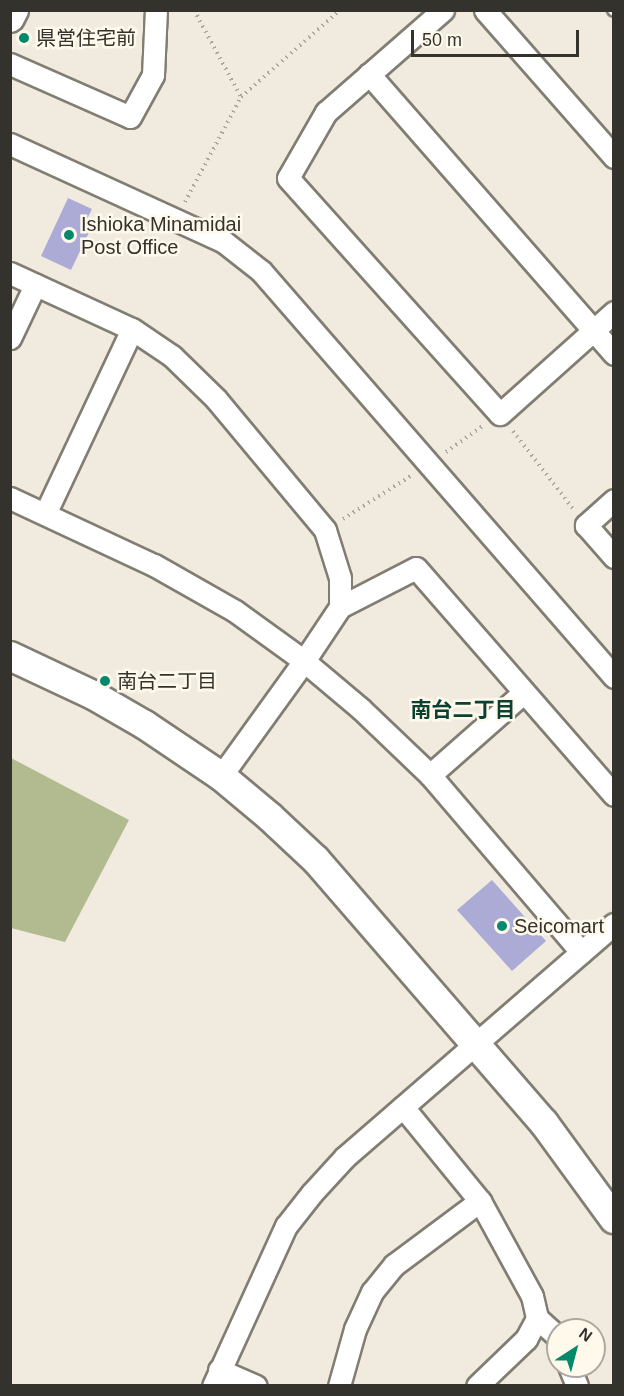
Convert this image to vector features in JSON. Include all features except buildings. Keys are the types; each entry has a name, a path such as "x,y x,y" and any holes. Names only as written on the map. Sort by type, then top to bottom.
{"street":[{"path":"10,18 14,10"},
{"path":"10,64 130,117 153,75 156,10"},
{"path":"443,10 326,112 288,178 500,414 614,312"},
{"path":"485,10 614,157"},
{"path":"369,74 614,354"},
{"path":"10,144 224,242 261,271 614,677"},
{"path":"10,273 132,329 172,356 216,399 325,530 340,578 340,607"},
{"path":"10,339 35,285"},
{"path":"45,514 132,329"},
{"path":"10,498 154,566 235,611 304,662 361,709 430,776 581,952"},
{"path":"614,500 586,525 614,557"},
{"path":"220,776 304,662 340,607 416,568 614,795"},
{"path":"10,656 93,695 146,725 220,776 270,817 316,860 544,1123 614,1219"},
{"path":"430,776 524,692"},
{"path":"256,1386 216,1378 286,1226 345,1157 614,924"},
{"path":"403,1107 480,1201 532,1296 537,1318 546,1326"},
{"path":"339,1386 355,1329 372,1293 394,1265 480,1201"},
{"path":"477,1386 526,1339 537,1318"}],"path":[{"path":"194,10 241,97"},
{"path":"176,219 241,97 340,10"},
{"path":"500,414 586,525"}],"green space":[{"path":"11,758 129,820 65,942 11,928"}],"place":[{"name":"県営住宅前","path":"24,38"},
{"name":"Ishioka Minamidai Post Office","path":"69,235"},
{"name":"南台二丁目","path":"105,681"},
{"name":"Seicomart","path":"502,926"}],"district":[{"name":"南台二丁目","path":"463,710"}]}
